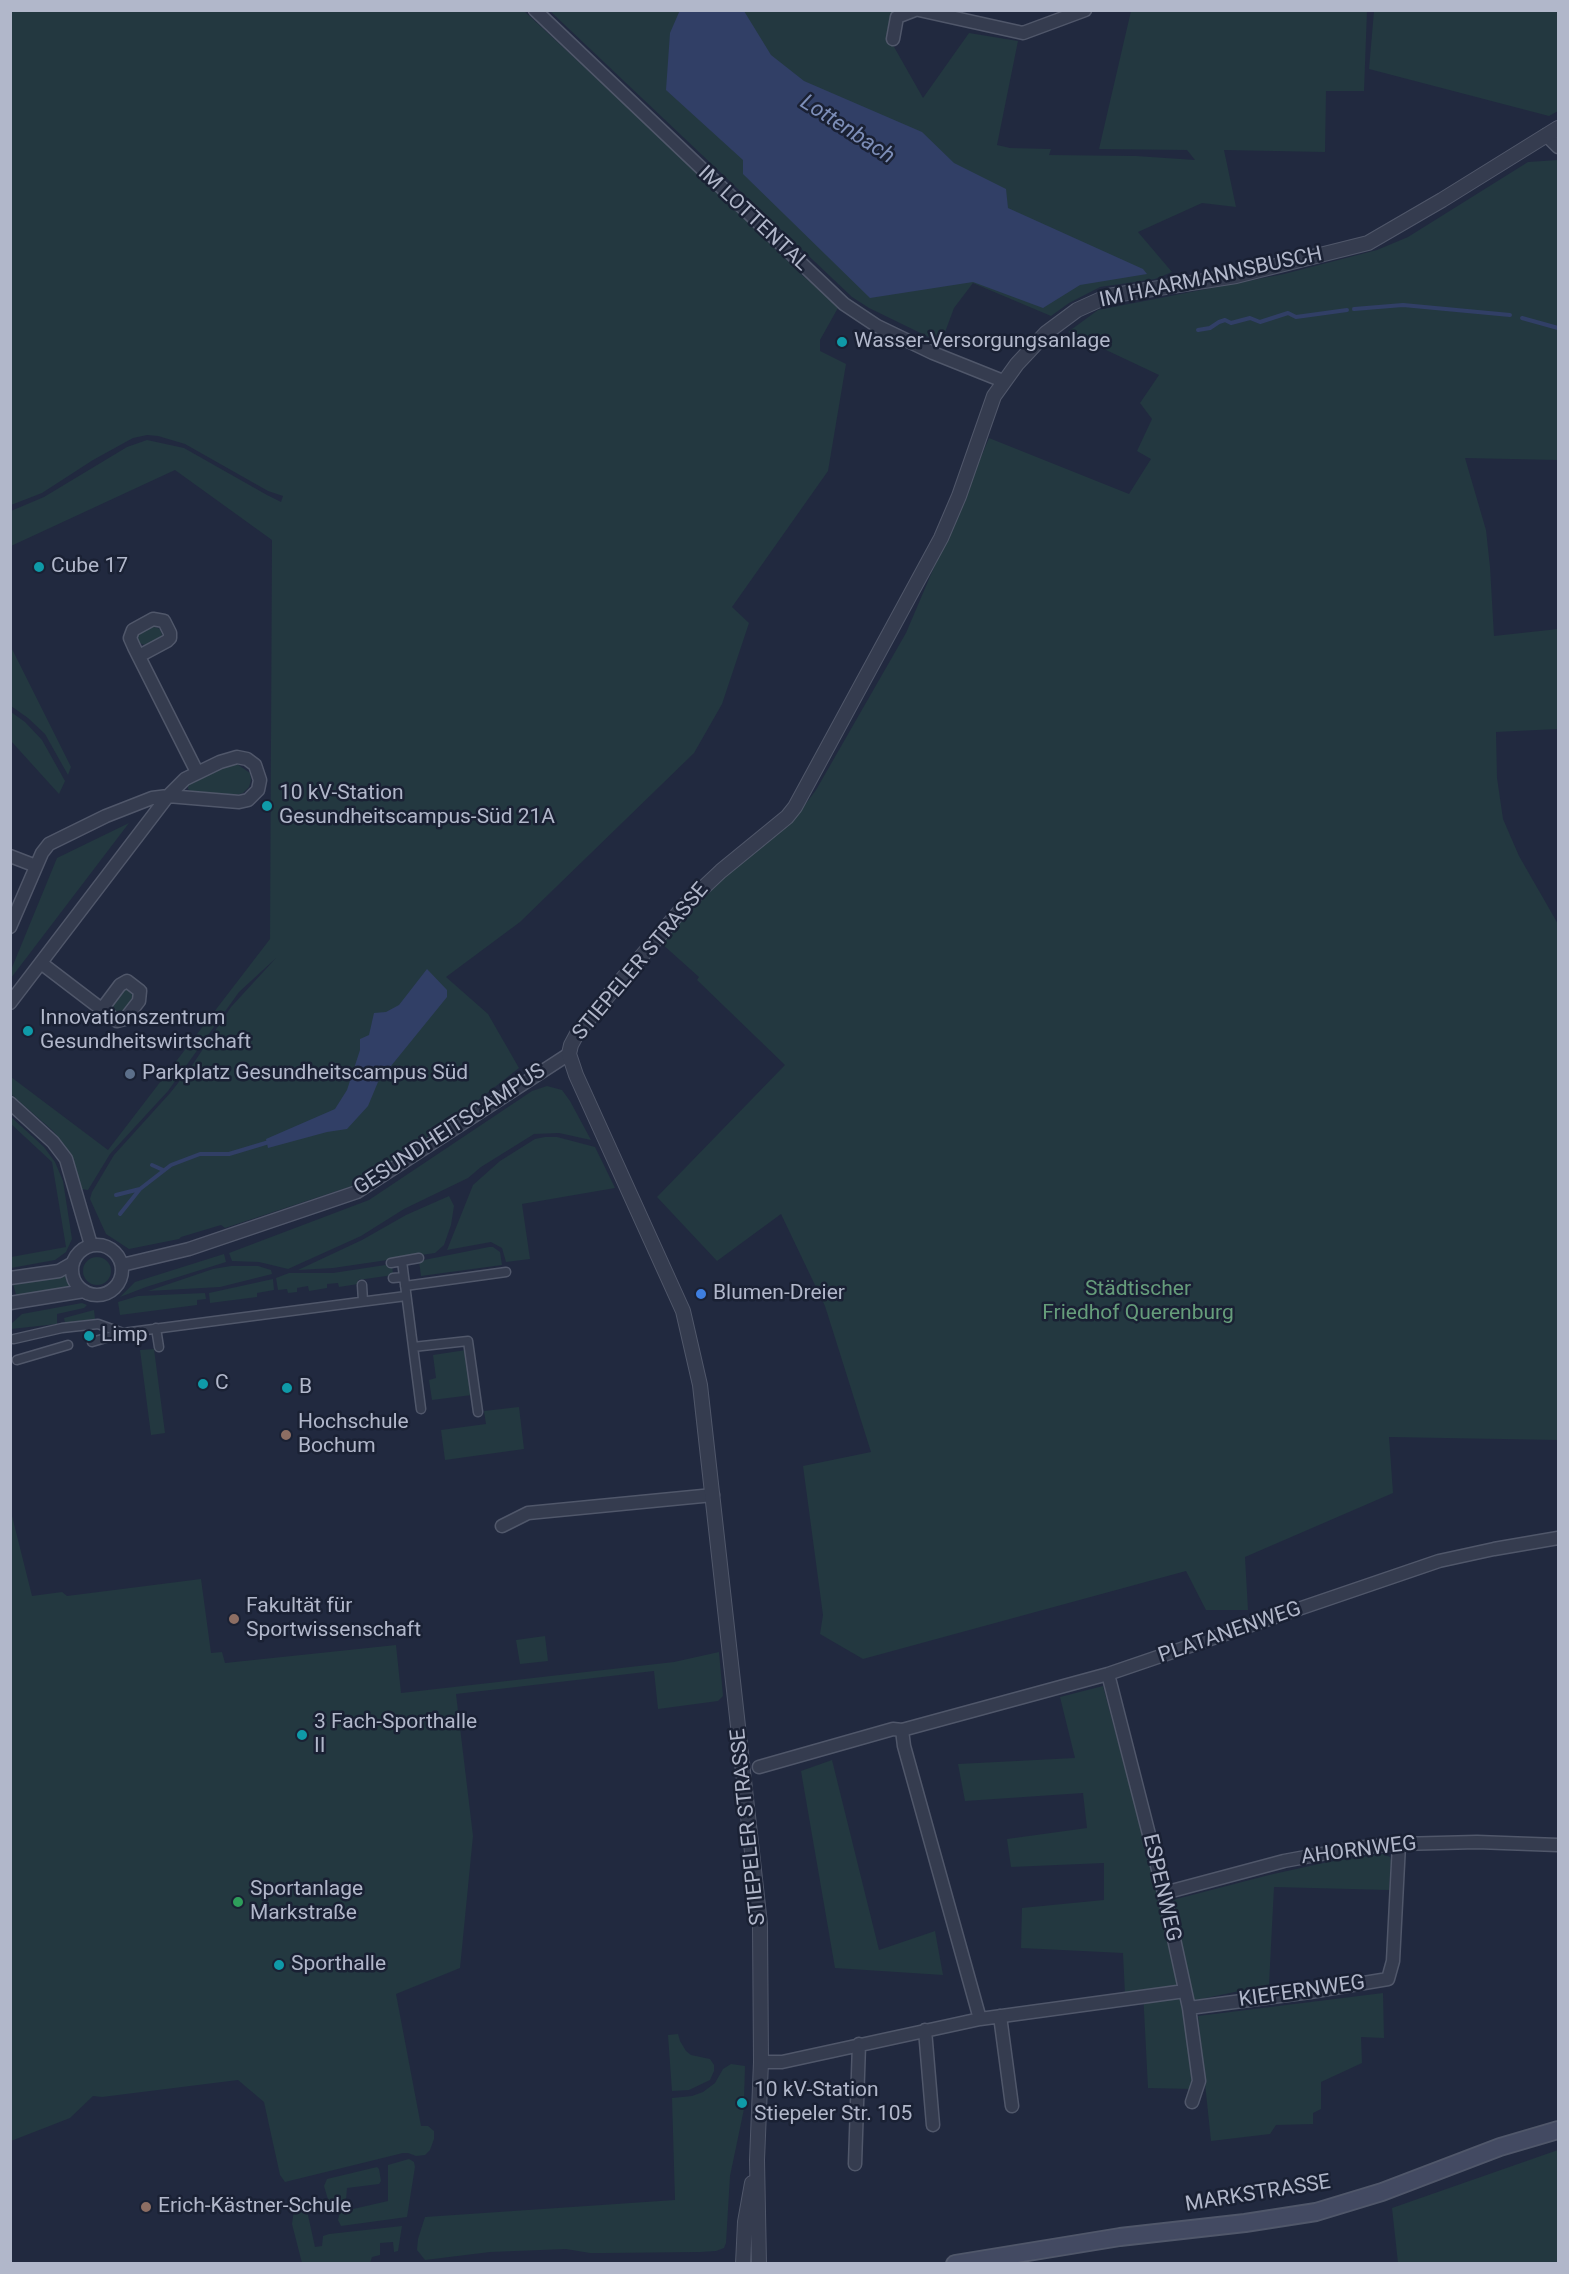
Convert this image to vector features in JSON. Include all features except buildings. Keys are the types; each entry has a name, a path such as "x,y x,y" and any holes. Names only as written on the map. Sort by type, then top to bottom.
{"main road":[{"name":"MARKSTRASSE","path":"955,2264 1120,2236 1245,2223 1316,2212 1382,2192 1500,2147 1558,2130"}],"street":[{"name":"IM LOTTENTAL","path":"535,10 844,304 886,331 1003,381"},
{"path":"893,39 897,17 917,10 1023,33 1085,10"},
{"name":"IM HAARMANNSBUSCH","path":"1003,381 1047,333 1093,302 1123,293 1236,276 1368,243 1558,128"},
{"path":"1546,135 1558,147"},
{"name":"STIEPELER STRASSE","path":"759,2264 757,2160 761,2062 760,1924 699,1385 683,1311 599,1130 569,1054 578,1032 686,904 721,871 787,817 795,807 940,538 958,496 994,396 1003,381"},
{"path":"138,656 197,772"},
{"path":"10,927 36,866 45,848 50,844 134,804 152,798 168,796 239,802 253,796 258,790 259,771 252,762 237,757 185,779 168,796 10,1004"},
{"path":"10,855 36,866"},
{"path":"41,963 102,1009"},
{"name":"GESUNDHEITSCAMPUS","path":"122,1265 189,1249 357,1192 569,1054"},
{"path":"10,1103 53,1142 66,1159 91,1245"},
{"path":"10,1278 59,1270 73,1263 81,1250 91,1245 103,1245 110,1248 116,1252 122,1265 122,1274 115,1288 100,1295 84,1291 10,1303"},
{"path":"391,1263 419,1258"},
{"path":"402,1261 421,1409"},
{"path":"73,1263 74,1279 84,1291"},
{"path":"92,1342 123,1333 156,1328 363,1301 405,1286 506,1272"},
{"path":"393,1278 405,1286"},
{"path":"362,1286 363,1301"},
{"path":"14,1339 62,1326 98,1324 123,1333"},
{"path":"17,1360 66,1345 62,1326"},
{"path":"156,1328 159,1347"},
{"path":"413,1347 468,1341 478,1412"},
{"path":"502,1526 528,1514 713,1495"},
{"name":"PLATANENWEG","path":"759,1767 893,1729 902,1730 1108,1674 1439,1562 1494,1549 1558,1538"},
{"name":"ESPENWEG","path":"1108,1674 1164,1893 1189,2008 1199,2081 1192,2102"},
{"path":"902,1730 904,1746 980,2019"},
{"name":"AHORNWEG","path":"1164,1893 1284,1861 1354,1848 1399,1844 1477,1842 1558,1845"},
{"name":"KIEFERNWEG","path":"1189,2008 1388,1979 1393,1960 1399,1844"},
{"path":"761,2062 782,2062 980,2019 1185,1991"},
{"path":"1000,2016 1012,2106"},
{"path":"925,2030 933,2125"},
{"path":"855,2164 859,2044"},
{"name":"STIEPELER STRASSE","path":"743,2264 745,2222 757,2160"}],"green space":[{"path":"11,11 524,11 677,153 803,276 839,306 820,340 820,351 846,364 828,471 732,607 749,623 722,704 694,753 520,922 446,977 488,1014 519,1068 444,1127 352,1186 225,1228 221,1225 179,1239 129,1249 106,1234 90,1199 92,1192 114,1155 171,1092 193,1064 231,1007 276,958 239,992 168,1091 110,1154 88,1190 82,1189 65,1146 53,1131 11,1094 11,1077 108,1150 270,939 272,540 175,470 11,546 11,511 44,497 127,447 147,440 184,448 281,502 283,496 268,491 185,444 147,435 133,438 93,460 42,493 11,505"},
{"path":"550,11 909,11 889,38 923,98 969,33 1018,41 997,145 1010,148 1051,149 1049,155 1136,156 1195,160 1187,150 1099,149 1131,11 1367,11 1364,91 1326,91 1325,152 1224,150 1236,207 1202,203 1138,232 1172,272 1155,279 1100,287 1069,303 1051,316 973,283 954,308 941,343 869,308 852,297"},
{"path":"1374,11 1558,11 1558,111 1549,116 1369,69"},
{"name":"Städtischer Friedhof Querenburg","path":"1558,160 1558,460 1465,458 1486,530 1494,636 1558,629 1558,729 1496,732 1497,778 1503,819 1519,856 1558,924 1558,1440 1389,1437 1393,1493 1245,1557 1248,1610 1206,1610 1186,1571 863,1659 820,1634 823,1615 803,1466 871,1452 825,1306 781,1214 717,1261 657,1197 785,1065 697,980 699,977 661,943 707,892 792,822 816,790 906,633 989,438 1129,494 1151,459 1137,451 1152,419 1140,403 1159,375 1068,332 1098,310 1284,274 1377,250 1408,237 1528,162"},
{"path":"152,626 160,629 162,635 160,638 144,645 135,639 137,634"},
{"path":"10,645 71,767 68,775 45,734 11,706"},
{"path":"11,712 25,722 42,740 65,781 59,794 11,741"},
{"path":"230,764 237,764 250,773 249,787 243,793 234,796 192,792 188,789 191,782"},
{"path":"129,823 11,978 11,970 57,858"},
{"path":"123,989 130,990 133,997 122,1014 119,1014 114,1010 112,1004"},
{"path":"547,1086 562,1090 591,1140 559,1133 534,1134 481,1167 468,1178 404,1209 361,1236 288,1269 259,1262 232,1261 229,1253 369,1200 532,1091"},
{"path":"10,1116 44,1147 55,1162 63,1181 72,1239 66,1252 55,1260 11,1268 11,1257 66,1247 52,1162 11,1124"},
{"path":"557,1137 595,1147 615,1188 522,1204 530,1259 506,1262 502,1248 491,1242 447,1250 473,1185 500,1161 535,1139"},
{"path":"449,1196 454,1206 451,1225 444,1245 435,1253 333,1268 298,1270 362,1240 406,1215"},
{"path":"489,1247 500,1252 502,1265 421,1276 419,1261"},
{"path":"224,1254 226,1262 120,1297 135,1282"},
{"path":"97,1257 107,1261 111,1271 107,1281 97,1285 87,1281 83,1271 87,1261"},
{"path":"392,1264 393,1275 358,1280 358,1284 339,1287 338,1283 327,1284 327,1288 309,1291 308,1286 297,1288 297,1292 288,1293 287,1289 278,1290 276,1278 289,1273 333,1273"},
{"path":"258,1266 271,1270 272,1274 220,1287 148,1291 213,1269"},
{"path":"67,1275 71,1288 17,1298 13,1284"},
{"path":"273,1279 274,1290 257,1293 257,1297 210,1303 209,1293"},
{"path":"205,1293 206,1299 197,1300 197,1305 120,1315 118,1302 138,1296"},
{"path":"82,1303 87,1305 84,1308 57,1314 57,1324 11,1329 11,1324 22,1314"},
{"path":"94,1310 95,1319 65,1323 64,1318"},
{"path":"154,1349 165,1433 151,1435 140,1350"},
{"path":"466,1350 472,1395 432,1400 429,1380 436,1378 433,1355"},
{"path":"519,1407 524,1449 445,1460 441,1430 486,1424 484,1411"},
{"name":"Sportanlage Markstraße","path":"11,1512 32,1596 62,1592 67,1596 201,1579 211,1653 222,1652 225,1663 396,1645 401,1693 674,1662 719,1652 723,1696 718,1701 658,1709 654,1671 456,1694 473,1836 460,1968 396,1994 421,2126 428,2126 434,2131 430,2150 425,2155 416,2156 403,2153 285,2182 280,2175 264,2102 238,2080 102,2097 93,2096 70,2118 11,2141"},
{"path":"545,1636 548,1661 520,1664 516,1640"},
{"path":"1103,1686 1161,1903 1328,1862 1383,1854 1390,1857 1391,1861 1389,1890 1274,1887 1269,1985 1196,2000 1184,2007 1193,2089 1148,2088 1143,1991 1125,1994 1123,1953 1021,1948 1022,1908 1104,1900 1104,1863 1011,1867 1007,1839 1087,1828 1083,1793 965,1801 958,1764 1075,1758 1060,1697"},
{"path":"832,1760 879,1950 935,1931 943,1975 835,1968 801,1771"},
{"path":"1383,1993 1384,2038 1361,2037 1362,2063 1321,2082 1321,2109 1313,2113 1313,2124 1276,2125 1270,2134 1211,2141 1198,2016"},
{"path":"678,2034 686,2051 691,2055 710,2059 714,2065 714,2071 710,2080 689,2090 672,2091 668,2035"},
{"path":"731,2064 745,2066 744,2100 739,2100 738,2109 744,2109 730,2176 724,2248 700,2252 590,2253 566,2249 490,2252 425,2260 417,2250 425,2217 675,2200 672,2098 692,2096 703,2092 715,2083 723,2069"},
{"path":"1558,2150 1558,2263 1398,2263 1392,2208"},
{"path":"409,2159 414,2162 415,2167 407,2217 341,2226 338,2220 340,2212 388,2201 388,2165"},
{"path":"377,2167 381,2181 379,2184 347,2188 346,2200 329,2203 324,2186 327,2179"},
{"path":"300,2203 306,2206 315,2247 322,2246 323,2236 329,2234 402,2226 398,2251 394,2252 393,2242 380,2243 380,2255 372,2257 370,2263 302,2263 292,2224 294,2210"}],"water":[{"path":"680,10 744,11 771,55 804,81 922,132 954,163 1006,189 1008,208 1143,269 1147,274 1080,285 1043,308 973,282 870,298 743,174 743,160 666,90 670,33"},
{"path":"427,969 447,990 447,997 378,1082 368,1106 347,1129 268,1148 266,1139 335,1109 347,1090 360,1050 360,1039 369,1035 374,1013 386,1012 399,1005"}],"waterway":[{"name":"Lottenbach","path":"1354,309 1403,305 1510,315"},
{"name":"Lottenbach","path":"1198,330 1210,328 1225,320 1231,323 1250,318 1260,322 1288,313 1296,317 1347,310"},
{"name":"Lottenbach","path":"1522,318 1558,328"},
{"path":"120,1214 140,1189 171,1165 200,1154 229,1154 269,1142"},
{"path":"152,1165 163,1170"},
{"path":"116,1195 140,1189"}],"place":[{"name":"Wasser-Versorgungsanlage","path":"842,342"},
{"name":"Cube 17","path":"39,567"},
{"name":"10 kV-Station Gesundheitscampus-Süd 21A","path":"267,806"},
{"name":"Innovationszentrum Gesundheitswirtschaft","path":"28,1031"},
{"name":"Parkplatz Gesundheitscampus Süd","path":"130,1074"},
{"name":"Blumen-Dreier","path":"701,1294"},
{"name":"Limp","path":"89,1336"},
{"name":"C","path":"203,1384"},
{"name":"B","path":"287,1388"},
{"name":"Hochschule Bochum","path":"286,1435"},
{"name":"Fakultät für Sportwissenschaft","path":"234,1619"},
{"name":"3 Fach-Sporthalle II","path":"302,1735"},
{"name":"Sportanlage Markstraße","path":"238,1902"},
{"name":"Sporthalle","path":"279,1965"},
{"name":"10 kV-Station Stiepeler Str. 105","path":"742,2103"},
{"name":"Erich-Kästner-Schule","path":"146,2207"}]}
